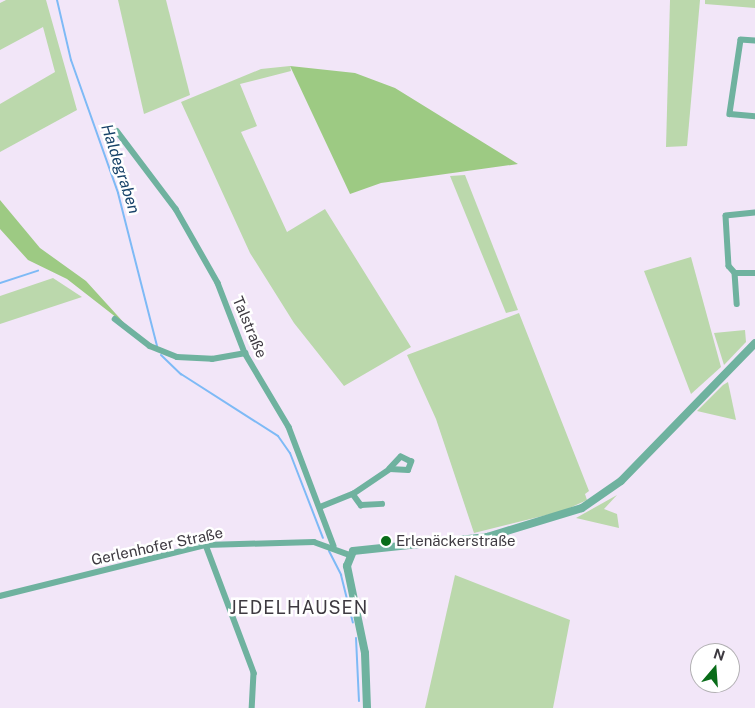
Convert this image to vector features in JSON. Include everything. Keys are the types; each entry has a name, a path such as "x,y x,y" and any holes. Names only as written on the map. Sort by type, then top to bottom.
{"street":[{"path":"755,41 741,40 730,114 755,116"},
{"name":"Talstraße","path":"117,131 189,230 218,283 245,353 289,427 334,546"},
{"path":"737,304 735,273 729,266 726,216 755,213"},
{"path":"735,273 755,272"},
{"path":"116,319 150,346 177,357 208,359 245,353"},
{"path":"367,708 365,653 347,566 350,555 358,548 487,537 570,514 621,481 755,343"},
{"path":"320,507 353,494 390,469"},
{"path":"353,494 361,505 382,504"},
{"name":"Gerlenhofer Straße","path":"0,596 206,545 280,541 334,546 350,555"},
{"path":"206,545 254,673 252,708"}],"green space":[{"path":"6,0 46,0 77,110 0,152 0,104 55,72 43,27 0,50 0,3"},
{"path":"118,0 166,0 190,95 144,114"},
{"path":"670,0 700,0 687,146 666,147"},
{"path":"705,0 755,0 755,8 705,4"},
{"path":"290,66 291,71 240,84 257,126 241,132 287,232 325,209 411,347 344,386 294,323 250,253 181,102 261,69"},
{"path":"290,66 355,73 395,88 518,164 381,183 350,194"},
{"path":"465,175 518,310 506,313 450,176"},
{"path":"0,200 40,248 86,281 126,325 67,279 28,260 0,229"},
{"path":"691,257 721,367 691,394 644,271"},
{"path":"53,278 82,297 0,324 0,296"},
{"path":"519,313 589,491 585,494 587,500 563,511 474,533 436,419 407,355"},
{"path":"745,330 746,342 724,365 714,333"},
{"path":"728,382 736,420 697,411 723,385"},
{"path":"617,495 604,509 617,514 619,528 576,518"},
{"path":"455,575 570,620 553,708 425,708"}],"waterway":[{"name":"Haldegraben","path":"57,0 71,60 118,193 157,346"},
{"path":"0,283 38,271"},
{"name":"Haldegraben","path":"161,355 181,374 278,436 290,453 323,538"},
{"name":"Haldegraben","path":"329,551 341,575 353,623"},
{"name":"Haldegraben","path":"356,638 359,701"}],"place":[{"name":"Erlenäckerstraße","path":"386,541"}],"district":[{"name":"JEDELHAUSEN","path":"299,608"}]}
